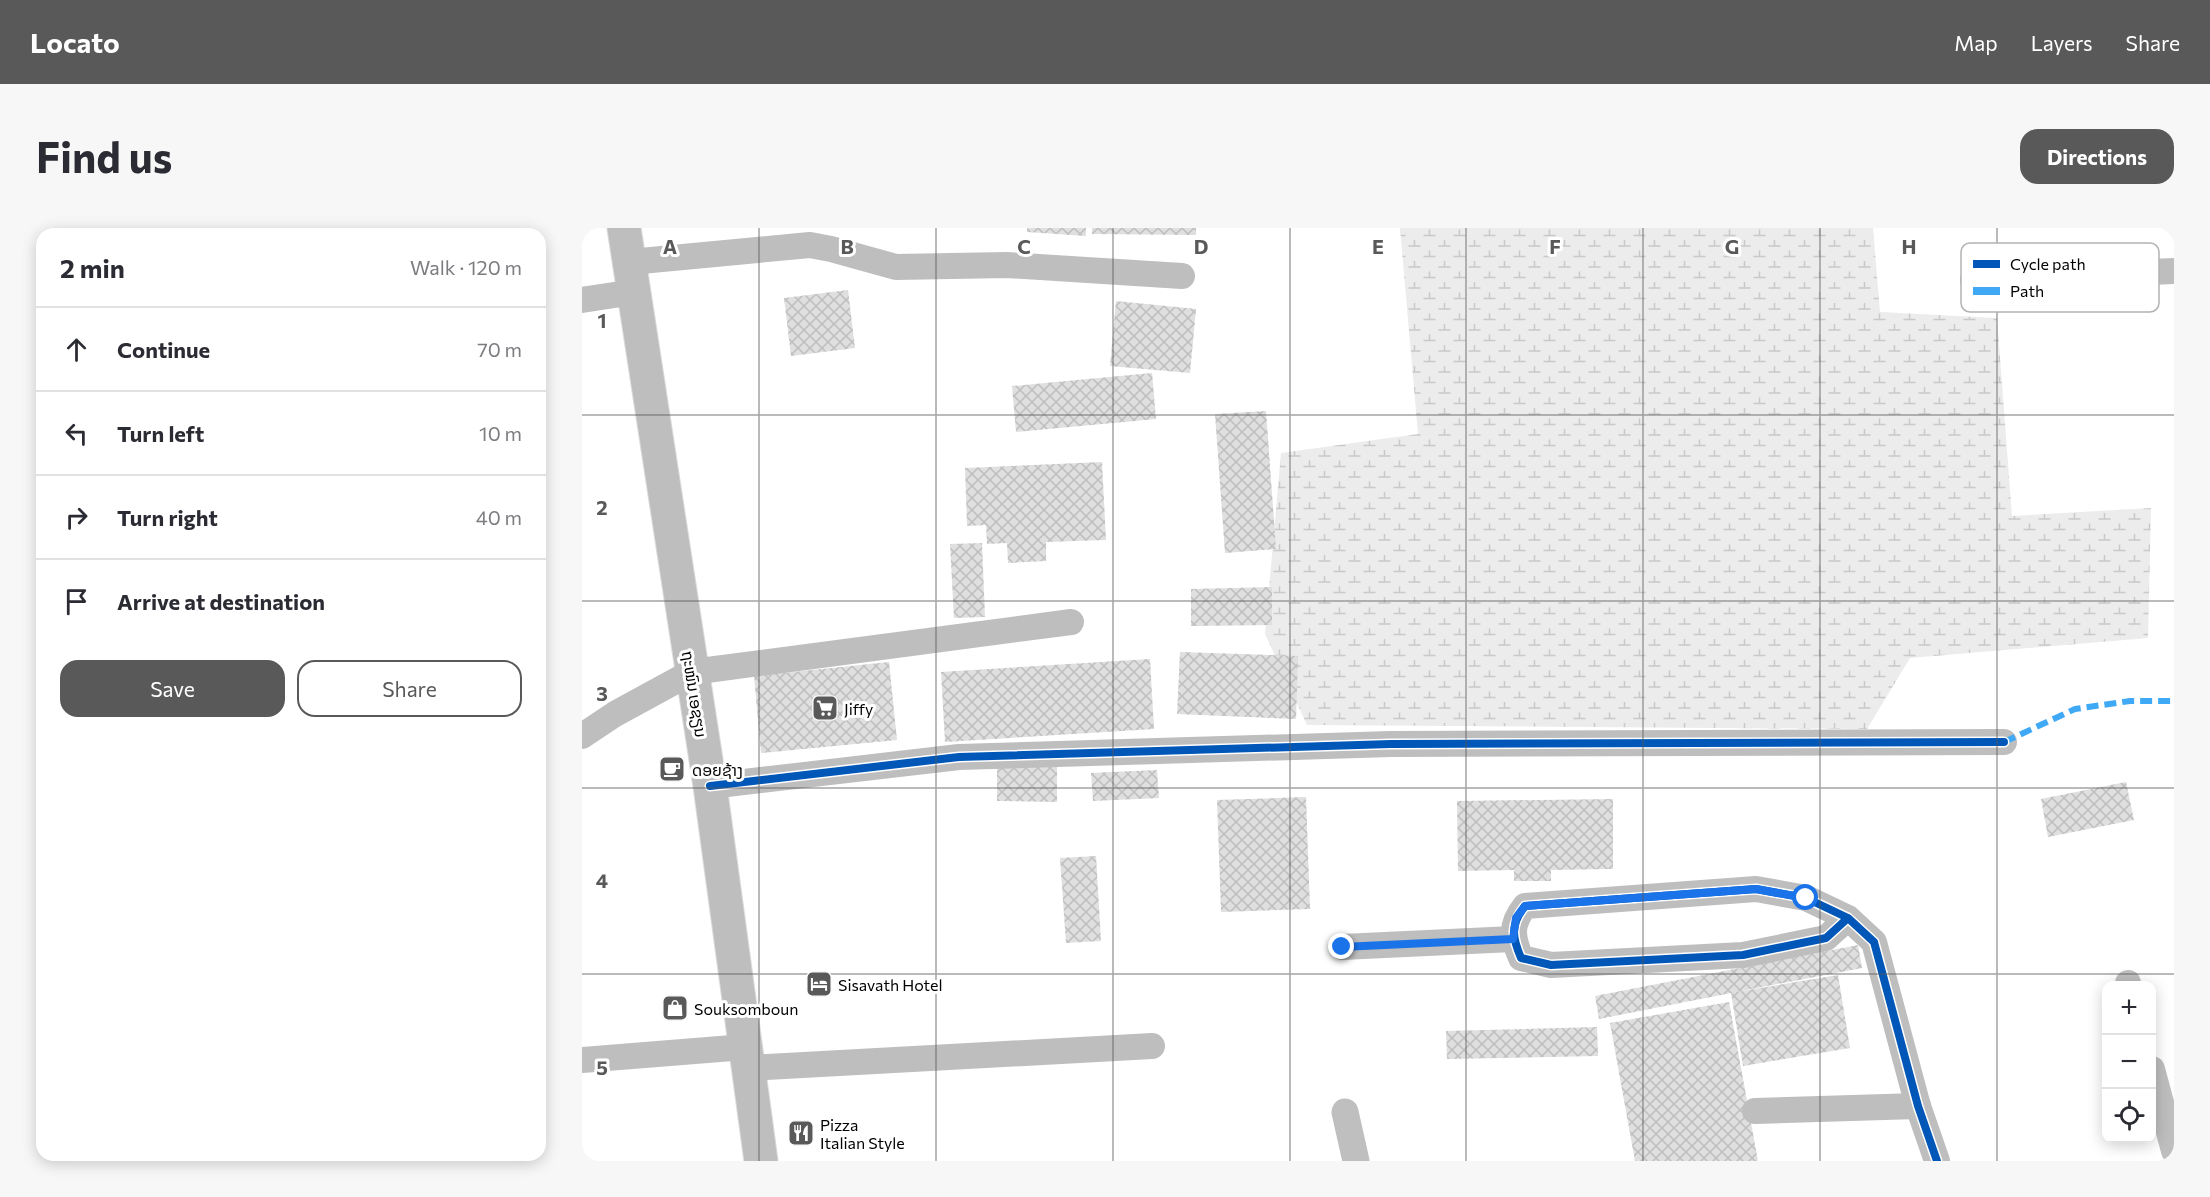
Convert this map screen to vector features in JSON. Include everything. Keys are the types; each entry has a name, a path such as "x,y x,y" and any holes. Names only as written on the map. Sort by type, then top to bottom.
{"main road":[{"name":"ຖະໜົນ ເອຊຽນ","path":"624,228 710,786 761,1161"}],"street":[{"path":"582,300 632,277 810,245 896,267 1007,266 1182,276"},
{"path":"2159,271 2174,270"},
{"path":"582,736 615,714 692,672 1071,622"},
{"path":"710,786 959,758 1391,744 2004,742"},
{"path":"1848,918 1826,938 1743,955 1551,965 1521,958 1513,939 1516,918 1525,906 1756,889 1806,898 1848,918 1874,942 1918,1106 1937,1161"},
{"path":"1342,947 1513,939"},
{"path":"582,1060 746,1058 1152,1046"},
{"path":"2156,1087 2174,1151"},
{"path":"1755,1111 1918,1106"}],"green space":[{"path":"1400,228 1873,228 1880,312 1997,318 2012,516 2151,508 2148,638 1910,658 1867,729 1307,725 1265,634 1281,453 1418,434"}],"building":[{"path":"1027,228 1086,228 1086,236 1027,232"},
{"path":"1092,228 1196,228 1196,235 1092,234"},
{"path":"848,290 855,348 791,356 784,298"},
{"path":"1116,301 1196,309 1190,373 1110,366"},
{"path":"1152,373 1156,419 1016,432 1012,386"},
{"path":"1266,411 1276,549 1225,553 1215,414"},
{"path":"1102,462 1106,540 1046,542 1046,561 1008,563 1007,543 987,544 986,525 967,526 965,468"},
{"path":"982,543 985,617 954,618 950,544"},
{"path":"1272,587 1272,625 1191,626 1191,589"},
{"path":"1180,652 1298,656 1296,719 1177,714"},
{"path":"1150,659 1154,729 945,742 941,672"},
{"name":"Jiffy","path":"889,662 897,740 761,753 754,676"},
{"path":"997,766 1057,766 1057,802 997,801"},
{"path":"1157,770 1159,798 1093,801 1091,773"},
{"path":"2126,782 2134,820 2048,837 2041,799"},
{"path":"1306,797 1310,909 1221,912 1217,800"},
{"path":"1613,799 1613,869 1551,870 1551,881 1514,881 1514,870 1458,871 1457,801"},
{"path":"1096,856 1101,941 1066,943 1060,858"},
{"path":"1858,945 1862,968 1736,992 1838,975 1850,1048 1743,1066 1731,993 1599,1019 1595,996"},
{"path":"1729,1002 1758,1161 1635,1161 1610,1023"},
{"path":"1597,1027 1598,1056 1447,1059 1446,1031"}],"waterway":[{"path":"1345,1112 1356,1161"}],"marked path":[{"path":"2004,742 2075,709 2130,701 2174,701"}],"cycle path":[{"path":"710,786 959,757 1391,744 2004,742"},
{"path":"1848,918 1826,938 1743,955 1551,965 1521,958 1514,937 1517,919 1525,906 1756,889 1806,898 1848,918 1874,942 1918,1106 1937,1161"}],"place":[{"name":"Jiffy","path":"825,708"},
{"name":"ດອຍຊ້າງ","path":"672,769"},
{"name":"Sisavath Hotel","path":"819,984"},
{"name":"Souksomboun","path":"675,1008"},
{"name":"Pizza Italian Style","path":"801,1133"}],"route":[{"path":"1342,947 1513,939 1516,918 1525,906 1756,889 1806,898"}]}
